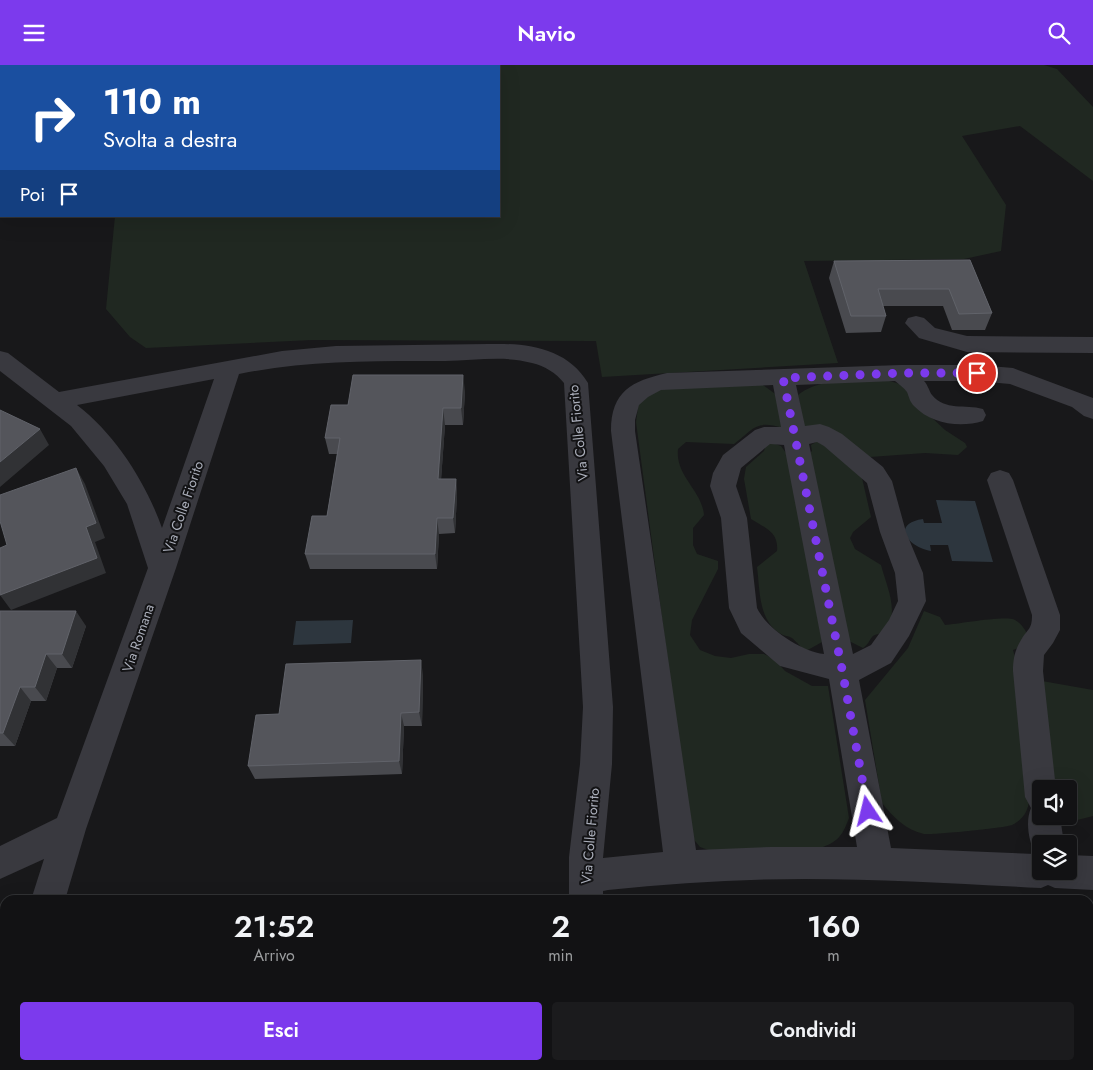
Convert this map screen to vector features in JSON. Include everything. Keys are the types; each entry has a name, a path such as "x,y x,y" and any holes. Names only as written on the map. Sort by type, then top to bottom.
{"street":[{"path":"916,323 927,333 967,344 1093,345"},
{"name":"Via Colle Fiorito","path":"162,568 228,367 275,359 324,354 516,353 550,360 566,370 576,383 598,707 596,764 587,836 586,888"},
{"path":"0,359 87,427 126,477 148,523 162,568"},
{"path":"56,401 228,367"},
{"path":"682,866 623,431 624,410 633,395 657,383 902,373 977,373 1013,376 1081,401 1093,410"},
{"path":"902,373 917,388 921,399 933,409 948,415 974,415"},
{"path":"783,378 842,669 877,864"},
{"path":"820,433 833,440 874,474 879,481 893,532 909,573 912,601 899,628 880,654 862,666 853,669 800,662 786,655 751,625 741,601 734,518 723,486 726,473 736,457 764,436 795,437 820,433"},
{"path":"1000,480 1046,615 1046,631 1028,656 1039,780"},
{"name":"Via Romana","path":"50,895 70,829 162,568"},
{"path":"0,863 70,829"},
{"path":"586,888 682,866 772,863 877,864 1032,871"},
{"path":"1077,872 1093,873"}],"shaded area":[{"path":"500,65 1044,65 1057,69 1093,107 1093,181 1020,126 962,136 1006,205 1001,251 964,259 804,261 838,363 602,377 596,341 312,340 146,348 130,337 106,309 115,217 500,217"},
{"path":"886,380 900,384 909,391 913,400 945,430 965,443 967,447 958,455 925,453 870,457 804,426 798,395 808,389 829,382"},
{"path":"665,385 763,385 778,396 783,428 761,425 751,430 734,444 686,442 678,449 678,459 684,475 699,498 704,515 693,528 693,545 697,554 718,561 718,569 692,620 690,635 700,650 715,656 731,658 749,654 764,654 774,659 785,671 812,686 828,686 849,818 840,836 823,847 714,852 700,847 691,836 636,422 639,401"},
{"path":"822,440 862,478 871,517 853,532 850,538 855,549 881,565 891,599 892,608 889,624 883,632 873,636 863,648 845,639 809,454 812,451 811,445"},
{"path":"770,442 781,446 789,457 822,642 806,651 792,638 782,635 773,628 764,613 760,594 757,567 777,551 777,545 776,539 770,531 751,519 744,479 746,467 764,451 766,445"},
{"path":"936,500 975,501 993,562 952,561 948,545 930,545 931,551 915,545 910,540 905,530 913,522 923,519 924,523 942,523"},
{"path":"924,611 940,617 945,625 992,619 1015,620 1024,628 1029,638 1023,646 1013,650 1017,664 1030,794 1029,804 1024,816 1012,825 924,834 900,822 882,803 865,700 908,648"},
{"path":"353,620 351,643 293,645 296,621"},
{"path":"1042,681 1093,690 1093,816 1077,820 1077,780 1052,780"}],"building":[{"path":"970,260 992,313 959,314 949,289 878,289 886,316 851,316 834,261"},
{"path":"353,375 463,375 461,408 443,408 438,479 456,479 453,518 437,518 435,554 305,554 312,516 327,516 340,438 325,438 331,405 348,405"},
{"path":"0,410 40,429 0,462"},
{"path":"76,468 96,523 86,527 97,558 0,595 0,548 7,545 0,521 0,495"},
{"path":"0,611 76,611 62,654 46,654 35,687 20,687 3,733 0,733"},
{"path":"421,660 419,712 401,713 399,761 248,766 256,715 279,714 286,664"}],"route":[{"path":"868,811 842,669 783,378 902,373 977,373"}]}
